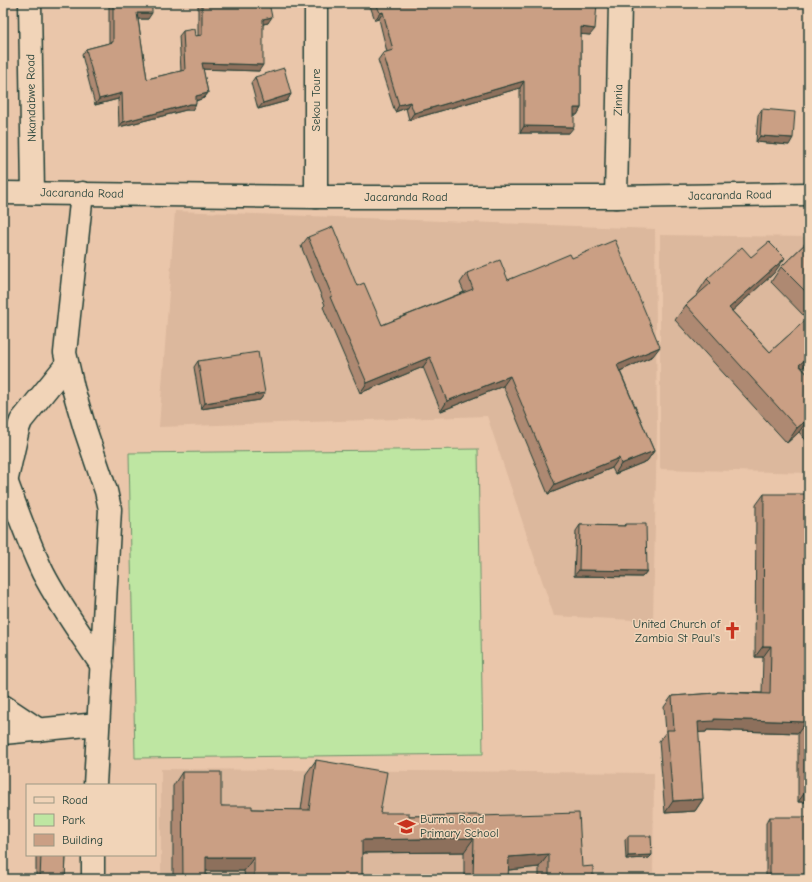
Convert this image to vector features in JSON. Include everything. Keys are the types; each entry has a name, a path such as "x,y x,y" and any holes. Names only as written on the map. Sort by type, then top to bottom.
{"street":[{"name":"Nkandabwe Road","path":"30,3 33,193"},
{"name":"Sekou Toure","path":"316,3 316,197"},
{"name":"Zinnia","path":"616,197 620,3"},
{"name":"Jacaranda Road","path":"3,193 316,197 616,197 809,194"},
{"path":"82,193 65,353 66,364 85,429 106,491 110,509 95,784"},
{"path":"66,364 21,421 5,490 44,574 56,596 102,666"},
{"path":"3,706 39,730"},
{"path":"3,733 98,724"},
{"path":"93,856 93,879"}],"shaded area":[{"path":"175,211 655,229 657,427 653,621 554,616 487,416 159,427"},
{"path":"660,235 809,237 809,473 660,469"},
{"name":"Burma Road Primary School","path":"161,769 654,773 653,879 161,879"}],"green space":[{"path":"478,449 483,754 135,758 129,453"}],"building":[{"path":"113,3 152,3 152,13 137,13 147,79 185,70 183,31 194,29 195,36 202,35 202,3 269,3 272,17 263,19 263,65 202,63 208,93 196,96 196,104 190,104 123,122 122,93 99,99 86,49 113,42"},
{"path":"376,3 597,3 595,29 581,27 581,108 574,108 574,127 524,126 524,81 414,113 410,102 399,105 383,53 393,50 383,12 380,13"},
{"path":"284,68 291,94 263,103 255,77"},
{"path":"762,109 795,112 793,138 760,136"},
{"path":"333,227 357,286 364,283 382,325 473,289 467,273 500,260 508,280 570,254 572,258 615,240 660,347 617,365 654,451 621,464 619,458 555,484 510,376 447,401 430,357 367,383 330,297 332,296 308,237"},
{"path":"809,240 809,295 781,267"},
{"path":"769,242 785,258 729,308 770,352 809,317 809,356 799,365 809,376 809,418 797,428 686,305 711,283 707,279 742,247 751,257"},
{"path":"258,352 265,393 205,403 198,361"},
{"path":"764,494 809,494 809,791 806,791 806,722 714,719 714,721 698,722 703,799 673,801 667,730 674,730 672,696 717,692 770,694 771,646 763,646"},
{"path":"625,524 646,524 647,571 579,570 580,525 625,526"},
{"path":"316,760 387,772 380,813 409,813 409,816 479,816 579,813 582,867 593,866 593,879 549,879 549,854 509,857 508,879 473,879 474,838 362,840 362,879 254,879 254,857 206,857 206,879 183,879 182,772 221,772 221,806 252,806 252,809 309,810"},
{"path":"770,817 808,817 808,879 770,879"},
{"path":"628,836 651,836 652,855 628,856"},
{"path":"41,856 66,856 65,879 40,879"}],"place":[{"name":"United Church of Zambia St Paul's","path":"733,631"},
{"name":"Burma Road Primary School","path":"407,826"}]}
